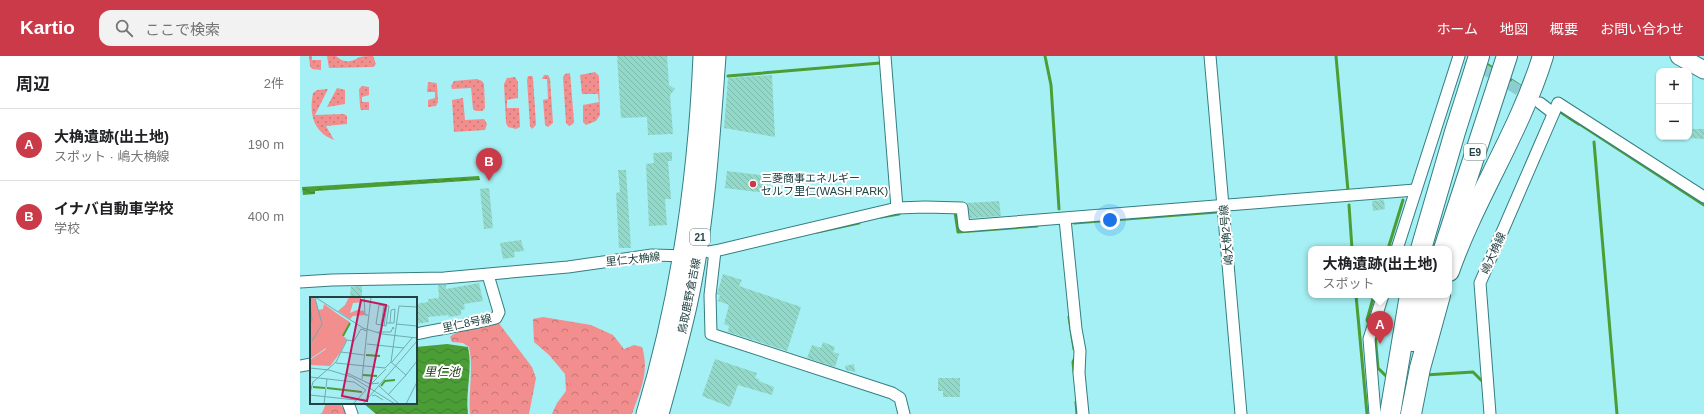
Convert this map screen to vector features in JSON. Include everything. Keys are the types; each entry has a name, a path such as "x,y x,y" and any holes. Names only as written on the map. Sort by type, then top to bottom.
{"highway":[{"name":"E9","path":"1438,246 1500,56"},
{"name":"E9","path":"1445,246 1507,56"},
{"path":"1452,263 1464,229 1512,133 1543,56"},
{"path":"1422,246 1454,132 1467,57"},
{"path":"1410,298 1416,338 1411,414"},
{"path":"1400,414 1424,298"},
{"path":"1390,414 1429,298"},
{"path":"1407,414 1416,338 1438,298"}],"main road":[{"name":"鳥取鹿野倉吉線","path":"660,414 688,305 688,214 698,131 702,56"},
{"name":"鳥取鹿野倉吉線","path":"645,414 670,319 704,209 717,56"},
{"path":"1679,56 1704,70"},
{"path":"1695,56 1704,61"}],"street":[{"path":"885,56 897,208"},
{"name":"嶋大桷2号線","path":"1210,56 1241,414"},
{"path":"1398,246 1416,190 1467,57"},
{"path":"1540,103 1556,108 1704,197"},
{"name":"嶋大桷線","path":"1490,414 1480,284 1556,108"},
{"path":"1082,414 1080,351 1076,329 1066,219 1416,190"},
{"name":"里仁大桷線","path":"300,282 332,280 430,279 568,267 652,255 689,256 897,208 925,206 962,208 964,226 1066,219"},
{"path":"715,251 710,295 712,334 892,393 900,398 904,407 904,414"},
{"name":"里仁8号線","path":"417,334 451,326 466,326 496,318 499,312 488,275"},
{"path":"1374,414 1369,339 1382,298"},
{"path":"300,366 310,364"},
{"path":"348,404 352,414"}],"green space":[{"path":"309,56 312,56 312,60 321,60 321,70 312,69 310,66"},
{"path":"327,56 336,56 342,60 348,61 361,57 373,56 376,64 373,67 329,68"},
{"path":"595,72 599,76 600,115 596,121 586,125 583,122 583,105 599,102 598,94 582,94 580,75"},
{"path":"570,73 574,121 573,124 569,126 566,123 563,77 565,74"},
{"path":"544,75 548,75 550,79 553,123 548,127 545,125 543,100 548,99 547,79 542,79"},
{"path":"528,76 532,76 533,78 536,125 532,129 530,126"},
{"path":"515,77 518,82 518,98 507,100 507,108 519,108 520,127 516,129 508,127 506,123 504,84 507,78"},
{"path":"477,79 482,81 484,84 485,108 482,111 476,111 473,109 471,88 452,89 451,86 454,81"},
{"path":"428,82 437,84 438,102 436,106 428,107 428,100 435,98 435,92 427,92"},
{"path":"362,86 369,87 369,95 362,97 362,102 369,102 369,110 361,110 360,107 359,89"},
{"path":"337,88 345,90 345,104 327,107"},
{"path":"328,89 315,115 344,114 347,116 347,124 326,126 334,140 321,132 312,115 313,93 317,90"},
{"path":"463,98 465,120 484,119 487,124 485,130 454,132 452,100"},
{"path":"543,317 591,325 613,335 624,349 634,345 642,347 645,365 643,381 632,414 552,414 557,403 566,391 565,374 549,355 534,342 533,319"},
{"path":"498,322 532,367 536,378 529,414 470,414 471,364 469,347 463,343 452,342 450,337 458,332"},
{"path":"324,404 340,404 348,414 319,414 322,413"}],"water":[{"path":"1471,56 1477,56 1582,124 1579,126"},
{"path":"479,176 480,180 315,191 315,194 303,195 302,187"},
{"name":"里仁池","path":"447,344 468,347 470,364 467,397 468,414 376,414 364,404 417,404 417,347"}],"building":[{"path":"617,56 667,56 669,85 675,89 670,95 673,134 648,135 647,117 621,118"},
{"path":"772,75 775,137 724,128 728,78"},
{"path":"1692,129 1704,129 1704,139 1692,138"},
{"path":"672,152 672,161 668,161 671,199 665,199 667,225 649,226 646,164 654,163 653,153"},
{"path":"618,170 626,170 631,248 619,248 616,193 620,192"},
{"path":"727,171 768,176 767,193 725,188"},
{"path":"489,188 493,228 484,229 480,189"},
{"path":"1384,200 1385,209 1373,211 1372,201"},
{"path":"999,201 1001,216 970,218 967,203"},
{"path":"521,240 524,251 514,252 515,257 503,259 500,243"},
{"path":"723,274 742,280 739,286 801,307 787,351 728,332 729,326 724,324 729,305 718,301 720,295 717,294"},
{"path":"479,283 483,301 464,304 465,309 461,310 461,315 449,317 448,315 428,317 429,322 417,324 417,304 428,302 428,299 439,298 438,285 446,285 446,289"},
{"path":"362,286 362,296 350,296 351,287"},
{"path":"823,342 835,347 833,352 839,354 835,367 807,358 812,345 821,348"},
{"path":"715,359 757,373 755,378 774,387 772,395 738,385 730,407 702,396"},
{"path":"854,364 855,372 846,370 845,366"},
{"path":"938,378 960,378 960,397 943,397 943,391 938,391"}],"waterway":[{"path":"1045,56 1051,85 1059,209"},
{"path":"1336,56 1348,191"},
{"path":"728,76 880,63"},
{"path":"1578,123 1704,205"},
{"path":"1594,142 1617,414"},
{"path":"1389,246 1403,200"},
{"path":"1349,205 1352,246"},
{"path":"955,212 958,232 1037,226"},
{"path":"1074,223 1217,212"},
{"path":"881,217 899,214"},
{"path":"817,232 859,223"},
{"path":"1356,298 1367,414"},
{"path":"1370,326 1367,320 1373,298"},
{"path":"1069,317 1074,349"},
{"path":"1375,334 1378,368 1388,378"},
{"path":"1074,372 1073,362 1076,356"},
{"path":"1425,375 1473,372 1483,382"},
{"path":"1076,402 1077,414"}],"tunnel":[{"path":"1467,59 1532,98"}],"place":[{"name":"イナバ自動車学校","path":"489,181"},
{"name":"三菱商事エネルギー セルフ里仁(WASH PARK)","path":"753,184"},
{"name":"大桷遺跡(出土地)","path":"1380,344"}]}
